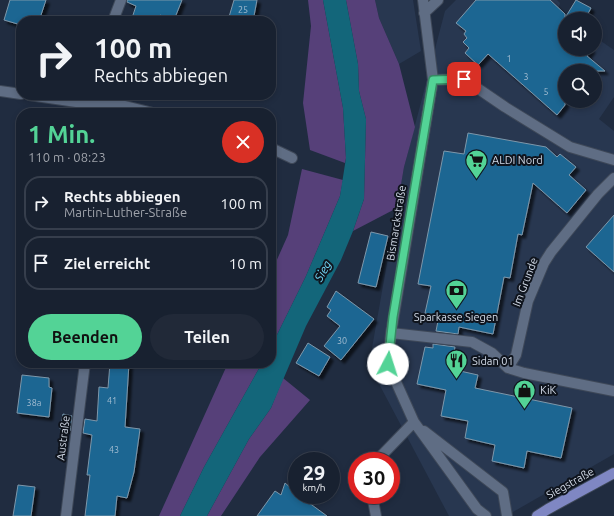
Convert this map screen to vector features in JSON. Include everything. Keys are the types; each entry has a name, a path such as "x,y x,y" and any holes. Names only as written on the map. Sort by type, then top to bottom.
{"main road":[{"name":"Siegstraße","path":"537,516 614,472"}],"street":[{"path":"115,16 121,0"},
{"name":"Bismarckstraße","path":"423,0 433,80 391,333 388,364 414,422 477,508 486,516"},
{"path":"424,13 438,0"},
{"path":"433,80 464,79 505,107 570,147 614,160"},
{"path":"0,91 16,93"},
{"path":"63,100 90,104 117,104 133,108"},
{"path":"276,150 292,158"},
{"name":"Im Grunde","path":"508,368 516,355 528,301 544,263 551,252 593,200 614,178"},
{"path":"391,333 472,342 492,353 508,368 524,373 614,391"},
{"name":"Austraße","path":"66,516 84,368"},
{"path":"385,452 414,422"},
{"name":"Bismarckstraße","path":"414,422 503,492 507,516"},
{"path":"374,504 376,516"}],"shaded area":[{"path":"308,0 323,0 343,108 345,163 310,150 303,103 311,26"},
{"path":"346,0 375,0 379,18 399,64 415,127 404,167 397,208 353,231 364,199 366,119 359,91 358,64"},
{"path":"375,0 413,0 421,51 399,64 379,18"},
{"path":"456,0 557,0 560,3 558,10 561,12 558,12 558,56 602,56 602,42 614,50 614,97 599,119 614,131 614,454 506,516 449,516 369,365 404,167 445,11"},
{"path":"302,169 343,180 340,196 306,276 276,337 276,262 288,235"},
{"path":"226,368 259,368 204,467 180,516 159,516"},
{"path":"283,378 310,400 260,457 221,516 207,516 249,439 271,408"}],"water":[{"name":"Sieg","path":"323,0 346,0 358,64 359,91 366,119 364,199 341,260 306,326 271,408 249,439 207,516 180,516 204,467 259,368 276,368 276,337 306,276 340,196 346,158 343,108"}],"building":[{"path":"10,0 46,0 41,16 16,16 16,24 4,20"},
{"path":"127,0 182,0 176,16 133,16 136,6 127,2"},
{"path":"234,0 257,0 254,16 229,16"},
{"path":"476,0 550,0 563,12 558,12 558,56 587,56 597,64 558,64 558,108 563,108 557,115 488,54 478,65 465,53 469,48 463,42 467,38 464,34 466,31 456,23"},
{"path":"576,0 591,8 589,12 569,12"},
{"path":"468,133 546,147 557,157 560,154 576,167 569,175 586,190 567,213 533,183 522,235 518,234 510,278 504,277 493,334 459,327 458,334 436,331 439,316 425,313 431,286 418,284 444,151 464,154"},
{"path":"614,215 614,272 586,247"},
{"path":"371,232 388,236 376,287 358,283"},
{"path":"336,291 374,319 341,360 324,346 340,326 327,316 331,310 327,307"},
{"path":"308,343 330,357 319,376 296,363"},
{"path":"433,344 455,347 451,369 478,375 475,388 572,408 561,458 527,451 524,468 492,461 495,445 465,438 468,421 441,416 446,390 417,384 425,347 433,348"},
{"path":"110,368 129,368 125,427 140,429 134,472 127,498 117,496 115,516 85,516 90,475 87,475 92,435 83,433 85,419 97,421 99,387 108,388"},
{"path":"22,375 49,378 49,387 52,388 49,417 17,413"},
{"path":"63,414 72,416 70,431 60,429"},
{"path":"285,483 288,486 288,504 311,504 327,516 257,516 275,491 281,495"},
{"path":"18,485 35,487 31,516 13,516"}],"place":[{"name":"ALDI Nord","path":"477,180"},
{"name":"Sparkasse Siegen","path":"456,310"},
{"name":"Sidan 01","path":"456,380"},
{"name":"KiK","path":"525,410"}],"route":[{"path":"388,364 393,317 433,80 464,79"}]}
